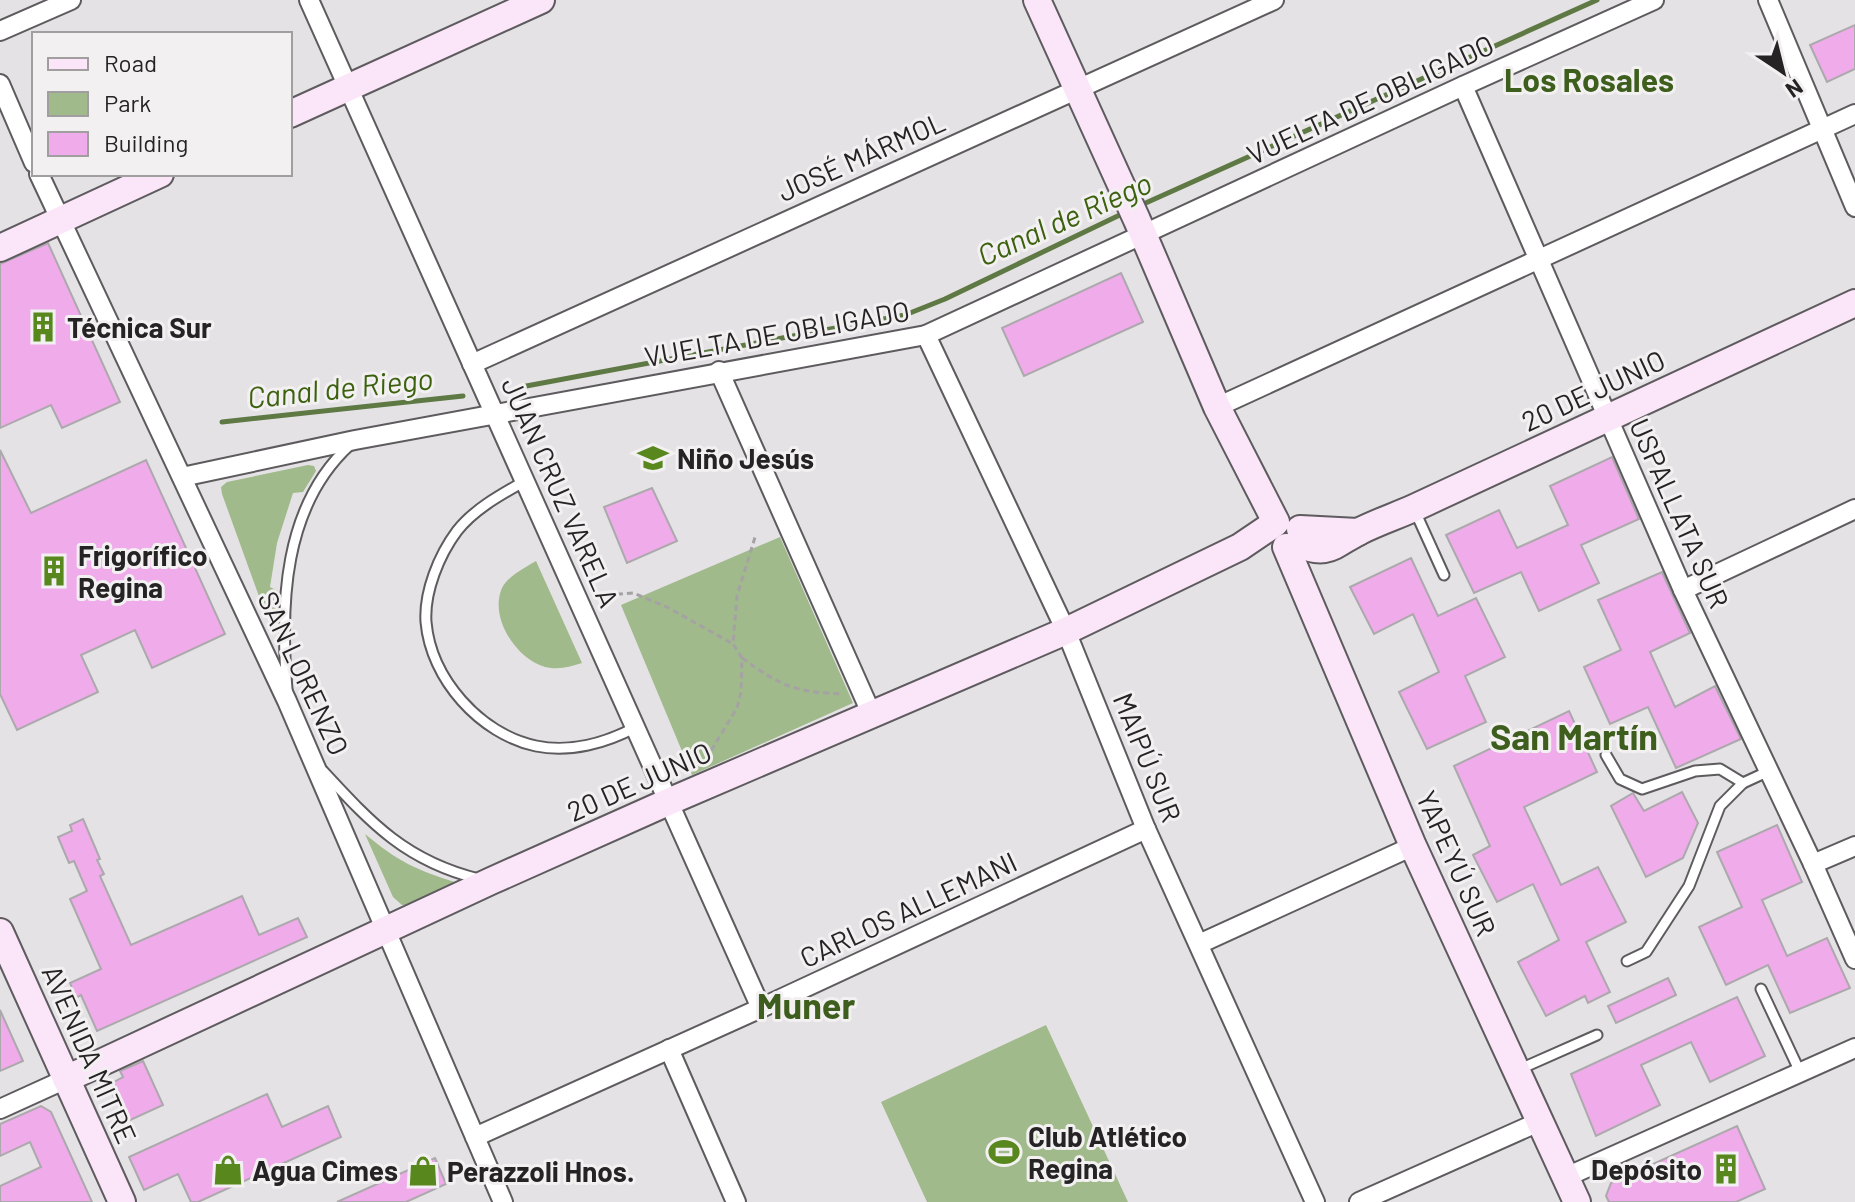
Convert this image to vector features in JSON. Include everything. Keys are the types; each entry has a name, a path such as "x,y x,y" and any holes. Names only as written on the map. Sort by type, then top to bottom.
{"street":[{"path":"0,31 71,0"},
{"name":"JUAN CRUZ VARELA","path":"309,0 761,1008"},
{"path":"292,113 541,0"},
{"name":"YAPEYÚ SUR","path":"1037,0 1217,407 1285,535 1413,846 1577,1202"},
{"name":"JOSÉ MÁRMOL","path":"472,364 1274,0"},
{"name":"VUELTA DE OBLIGADO","path":"182,477 355,440 926,335 1136,218 1463,86 1654,0"},
{"path":"1768,0 1855,207"},
{"path":"0,84 32,158"},
{"name":"USPALLATA SUR","path":"1463,86 1683,590 1855,959"},
{"path":"1217,407 1855,114"},
{"name":"SAN LORENZO","path":"40,176 315,763 503,1202"},
{"path":"0,248 156,176"},
{"name":"20 DE JUNIO","path":"66,1079 668,802 867,705 1066,631 1240,547 1285,535 1309,549 1331,548 1358,532 1855,303"},
{"name":"MAIPÚ SUR","path":"926,335 1066,631 1146,829 1315,1202"},
{"path":"719,371 867,705"},
{"path":"1683,590 1855,509"},
{"name":"CARLOS ALLEMANI","path":"475,1137 1146,829"},
{"path":"1199,944 1413,846"},
{"path":"1813,864 1855,846"},
{"name":"AVENIDA MITRE","path":"0,932 122,1202"},
{"path":"1566,1177 1855,1048"},
{"path":"669,1049 736,1202"},
{"path":"0,1109 66,1079"},
{"path":"1359,1202 1541,1121"}],"lane":[{"path":"287,701 283,641 294,539 301,517 319,482 333,460 355,440"},
{"path":"525,481 476,513 458,530 440,559 426,619 431,648 447,682 469,709 499,732 537,746 581,747 636,727"},
{"path":"1414,508 1444,575"},
{"path":"1606,755 1620,779 1642,789 1695,771 1720,769 1743,783"},
{"path":"315,763 381,830 416,856 440,868 491,881"},
{"path":"1627,961 1646,952 1689,886 1720,806 1743,783 1769,771"},
{"path":"1761,989 1800,1072"},
{"path":"1517,1070 1597,1035"}],"path":[{"path":"733,644 737,596 756,534"},
{"path":"579,598 633,593 667,607 733,644 742,658 776,683 867,705"},
{"path":"706,759 737,708 742,658"}],"green space":[{"path":"314,466 316,471 303,492 293,493 277,543 270,587 278,591 275,611 270,613 264,610 221,487 227,482"},
{"path":"780,537 853,703 692,775 621,605"},
{"path":"536,561 582,663 555,668 534,662 515,646 502,624 499,599 502,588 513,576"},
{"path":"365,834 408,864 458,883 414,905 402,905 393,897"},
{"name":"Club Atlético Regina","path":"1046,1025 1128,1202 927,1202 881,1102"}],"building":[{"path":"1855,25 1855,69 1827,82 1810,45"},
{"path":"48,243 120,402 62,428 51,405 0,428 0,264"},
{"path":"1121,273 1143,322 1024,376 1002,328"},
{"path":"0,450 31,513 146,460 225,634 152,668 135,630 81,655 98,692 17,730 0,694"},
{"path":"1612,457 1639,519 1581,545 1599,583 1539,611 1521,572 1474,593 1446,535 1499,510 1517,548 1568,525 1550,486"},
{"path":"652,488 677,541 627,563 604,507"},
{"path":"1411,558 1438,616 1476,598 1505,657 1465,676 1486,722 1427,749 1399,692 1439,672 1413,614 1374,634 1350,587"},
{"path":"1662,572 1690,633 1650,652 1675,707 1715,686 1741,739 1676,768 1648,707 1610,724 1584,667 1621,650 1598,600"},
{"path":"1569,711 1597,772 1524,807 1561,885 1598,867 1626,922 1586,942 1610,992 1588,1003 1585,996 1546,1016 1518,962 1559,940 1533,884 1497,902 1473,855 1490,846 1454,766"},
{"path":"1682,792 1698,823 1683,858 1646,877 1611,806 1633,793 1644,811"},
{"path":"83,819 100,859 97,860 104,874 100,876 131,945 242,896 259,935 298,918 307,937 97,1031 81,995 76,998 70,983 101,969 70,899 87,891 74,861 69,863 58,837 72,831 70,825"},
{"path":"1777,825 1802,882 1762,900 1787,956 1827,938 1850,988 1790,1013 1768,965 1726,985 1699,927 1742,907 1717,852"},
{"path":"1668,978 1676,995 1616,1023 1608,1006"},
{"path":"1737,997 1765,1056 1710,1082 1691,1042 1641,1065 1660,1105 1596,1136 1571,1074"},
{"path":"0,1010 23,1061 0,1071"},
{"path":"143,1061 163,1105 126,1122 113,1095 118,1092 114,1082 123,1077 120,1071"},
{"path":"267,1094 282,1127 328,1106 341,1137 198,1202 191,1202 178,1174 144,1190 129,1157"},
{"path":"41,1106 51,1112 92,1202 0,1202 0,1186 41,1167 30,1142 0,1156 0,1124"},
{"path":"1737,1126 1765,1189 1736,1202 1609,1202 1606,1196 1611,1183"},
{"name":"Perazzoli Hnos.","path":"435,1158 446,1184 406,1202 337,1202"}],"waterway":[{"name":"Canal de Riego","path":"1139,206 1597,0"},
{"name":"Canal de Riego","path":"521,387 905,315 1126,212"},
{"name":"Canal de Riego","path":"222,422 463,396"}],"place":[{"name":"Técnica Sur","path":"43,327"},
{"name":"Niño Jesús","path":"653,458"},
{"name":"Frigorífico Regina","path":"54,571"},
{"name":"Club Atlético Regina","path":"1004,1152"},
{"name":"Depósito","path":"1726,1169"},
{"name":"Agua Cimes","path":"228,1170"},
{"name":"Perazzoli Hnos.","path":"423,1171"}],"district":[{"name":"Los Rosales","path":"1589,79"},
{"name":"San Martín","path":"1574,735"},
{"name":"Muner","path":"806,1004"}]}
